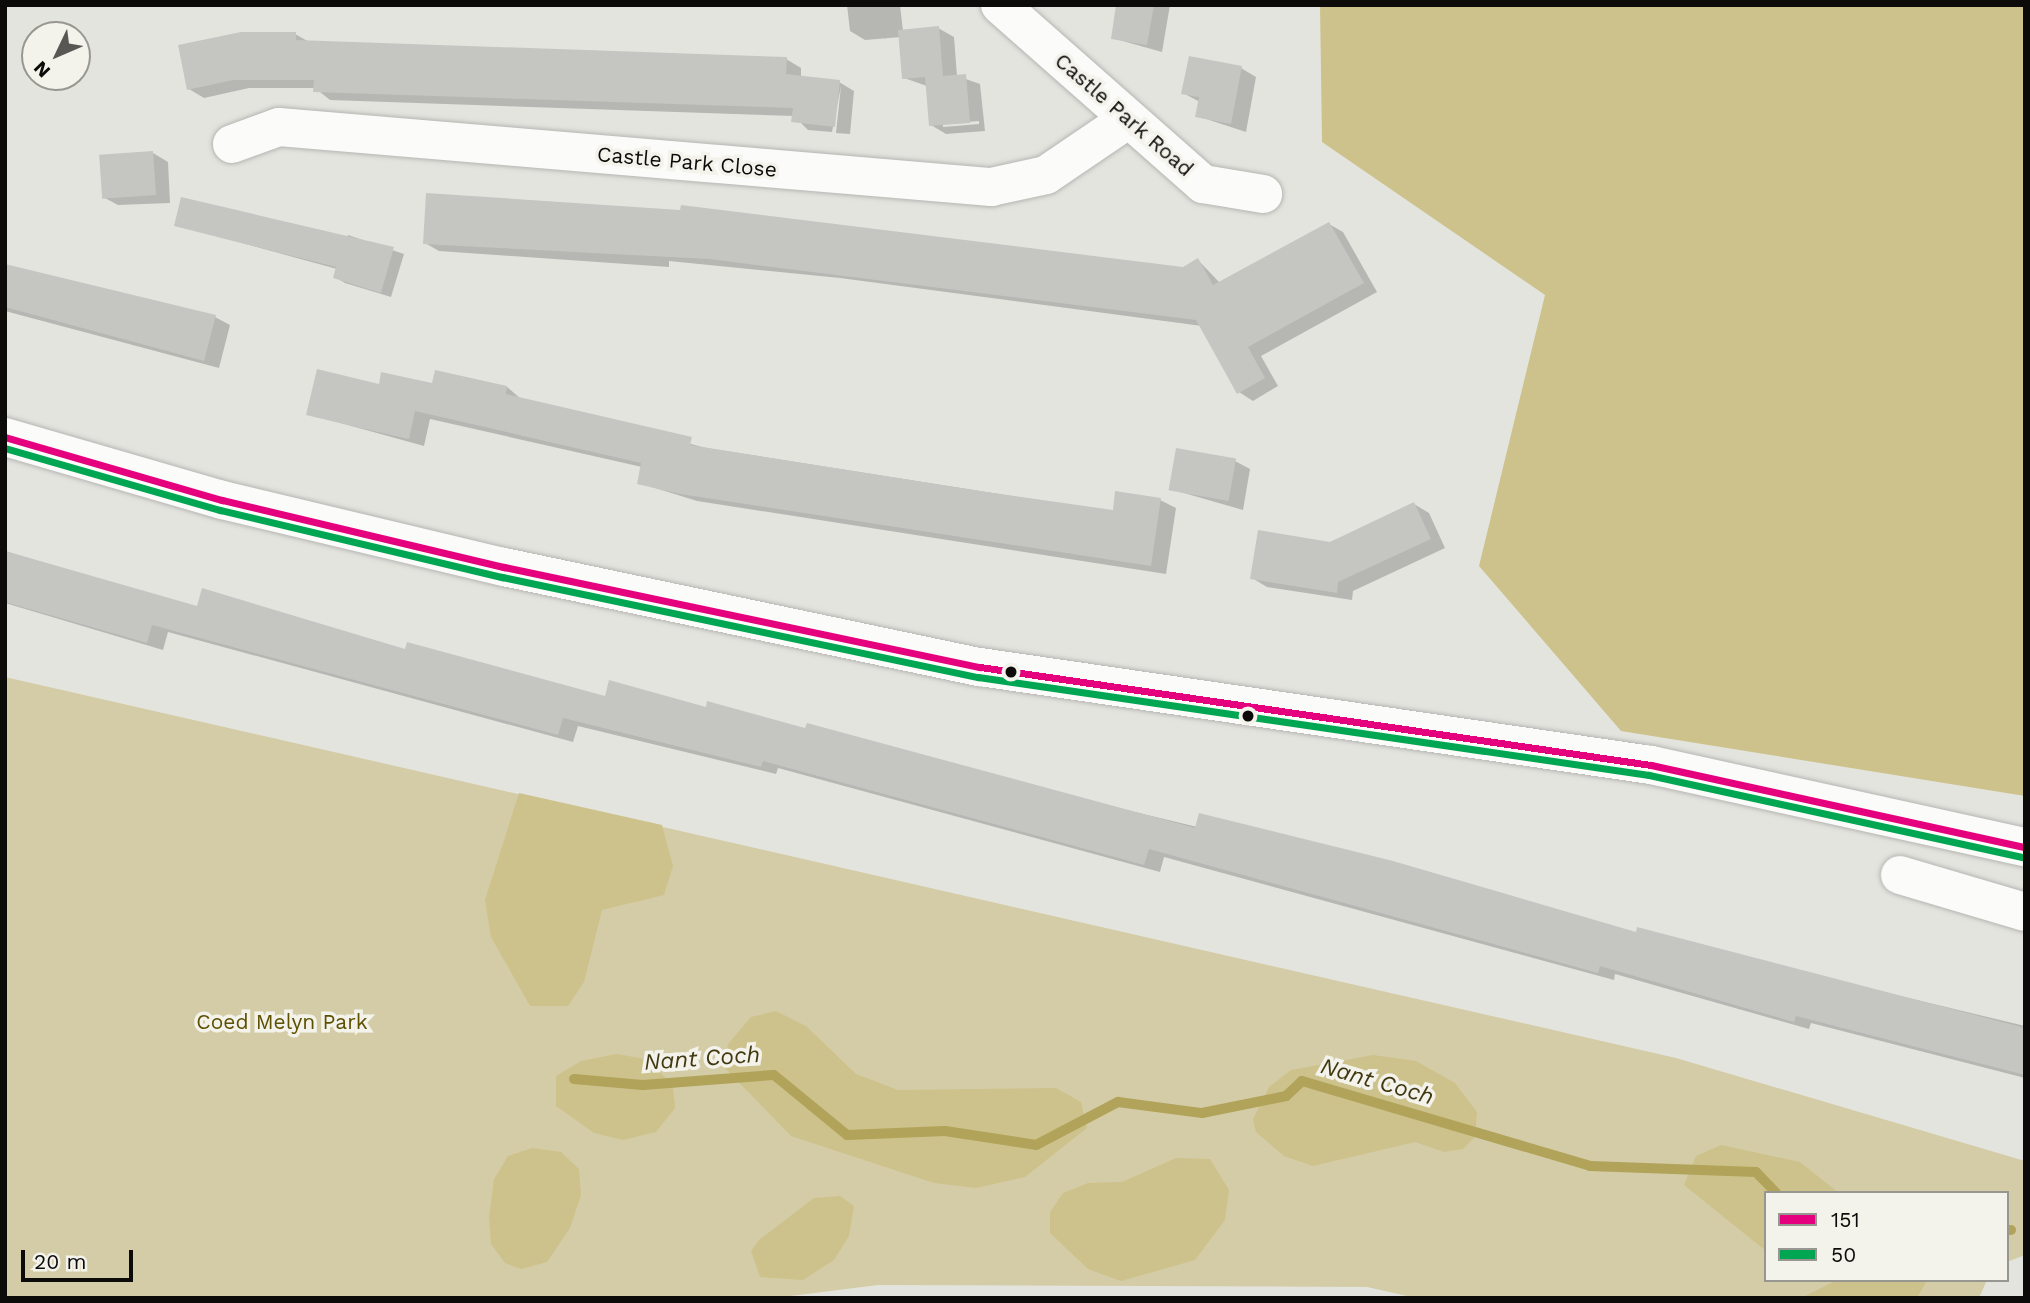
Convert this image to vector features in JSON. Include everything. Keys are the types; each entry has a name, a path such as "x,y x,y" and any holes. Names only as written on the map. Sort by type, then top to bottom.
{"street":[{"name":"Castle Park Road","path":"1000,5 1127,120 1203,184 1263,194"},
{"name":"Castle Park Close","path":"232,144 279,127 991,187 1046,174 1127,120"},
{"path":"5,437 222,500 490,564 980,667 1651,765 2025,847"},
{"path":"1900,875 2025,912"}],"green space":[{"name":"Coed Melyn Park","path":"5,677 1676,1058 2025,1161 2025,1255 2009,1261 2009,1191 1764,1191 1764,1282 1986,1282 1979,1298 1416,1298 1367,1287 878,1285 775,1298 5,1298"}],"shaded area":[{"path":"1320,5 2025,5 2025,796 1621,731 1479,566 1545,295 1322,142"},
{"path":"519,793 662,825 673,866 664,895 602,910 584,982 568,1006 530,1006 491,937 485,900"},
{"path":"776,1011 806,1026 856,1074 898,1090 1056,1088 1081,1102 1087,1128 1025,1177 976,1188 934,1183 791,1136 725,1068 728,1044 751,1017"},
{"path":"617,1054 650,1060 673,1087 675,1108 656,1132 623,1140 594,1133 556,1106 556,1076 581,1061"},
{"path":"1373,1055 1416,1061 1455,1083 1477,1112 1475,1137 1463,1149 1444,1152 1415,1142 1313,1166 1284,1156 1256,1132 1253,1119 1269,1087 1291,1070"},
{"path":"1721,1145 1800,1162 1836,1191 1764,1191 1764,1249 1684,1185 1696,1156"},
{"path":"532,1148 561,1152 579,1169 581,1195 570,1228 547,1262 521,1269 505,1263 491,1244 489,1217 494,1179 508,1156"},
{"path":"1176,1158 1210,1159 1229,1190 1225,1220 1195,1260 1121,1281 1088,1269 1050,1233 1050,1212 1063,1193 1088,1183 1122,1182"},
{"path":"840,1196 854,1206 849,1236 834,1260 803,1280 760,1277 751,1251 759,1240 814,1198"},
{"path":"1833,1282 1926,1282 1917,1298 1801,1298"}],"building":[{"path":"1116,5 1154,5 1147,45 1111,39"},
{"path":"939,26 943,76 966,74 970,123 929,126 925,77 902,79 898,30"},
{"path":"241,32 296,32 296,40 787,57 786,74 840,80 835,127 791,122 793,108 313,92 314,80 233,80 187,90 178,45"},
{"path":"1189,56 1242,66 1231,124 1195,117 1199,97 1181,94"},
{"path":"153,151 156,195 102,199 99,155"},
{"path":"426,193 680,210 681,205 1183,267 1198,258 1213,285 1329,222 1364,283 1248,347 1265,378 1237,394 1196,320 709,259 423,244"},
{"path":"181,197 394,247 381,293 333,278 336,267 174,226"},
{"path":"5,264 216,315 204,361 5,307"},
{"path":"317,369 379,384 381,372 432,383 435,370 507,386 506,394 692,437 690,445 993,493 1113,510 1115,491 1161,498 1151,566 680,494 637,484 641,463 415,411 409,439 365,429 306,415"},
{"path":"1176,448 1236,459 1229,501 1169,490"},
{"path":"1414,502 1431,539 1338,582 1337,593 1250,579 1258,530 1330,542"},
{"path":"5,551 197,606 202,588 405,649 407,642 605,696 609,680 706,707 707,701 805,728 807,723 1195,828 1199,813 1393,861 1636,932 1637,927 2025,1028 2025,1075 1796,1016 1794,1022 1600,966 1598,973 1149,849 1144,865 763,761 761,767 563,718 558,735 152,625 147,643 5,602"}],"waterway":[{"name":"Nant Coch","path":"574,1079 643,1085 774,1075 847,1135 945,1131 1036,1145 1118,1102 1202,1113 1286,1096 1302,1081 1590,1166 1756,1172 1774,1191"}],"transit line":[{"name":"151","path":"5,437 222,500 504,567 980,667 1651,765 2025,847"},
{"name":"50","path":"5,448 220,510 502,577 978,677 1649,775 2023,857"}]}
